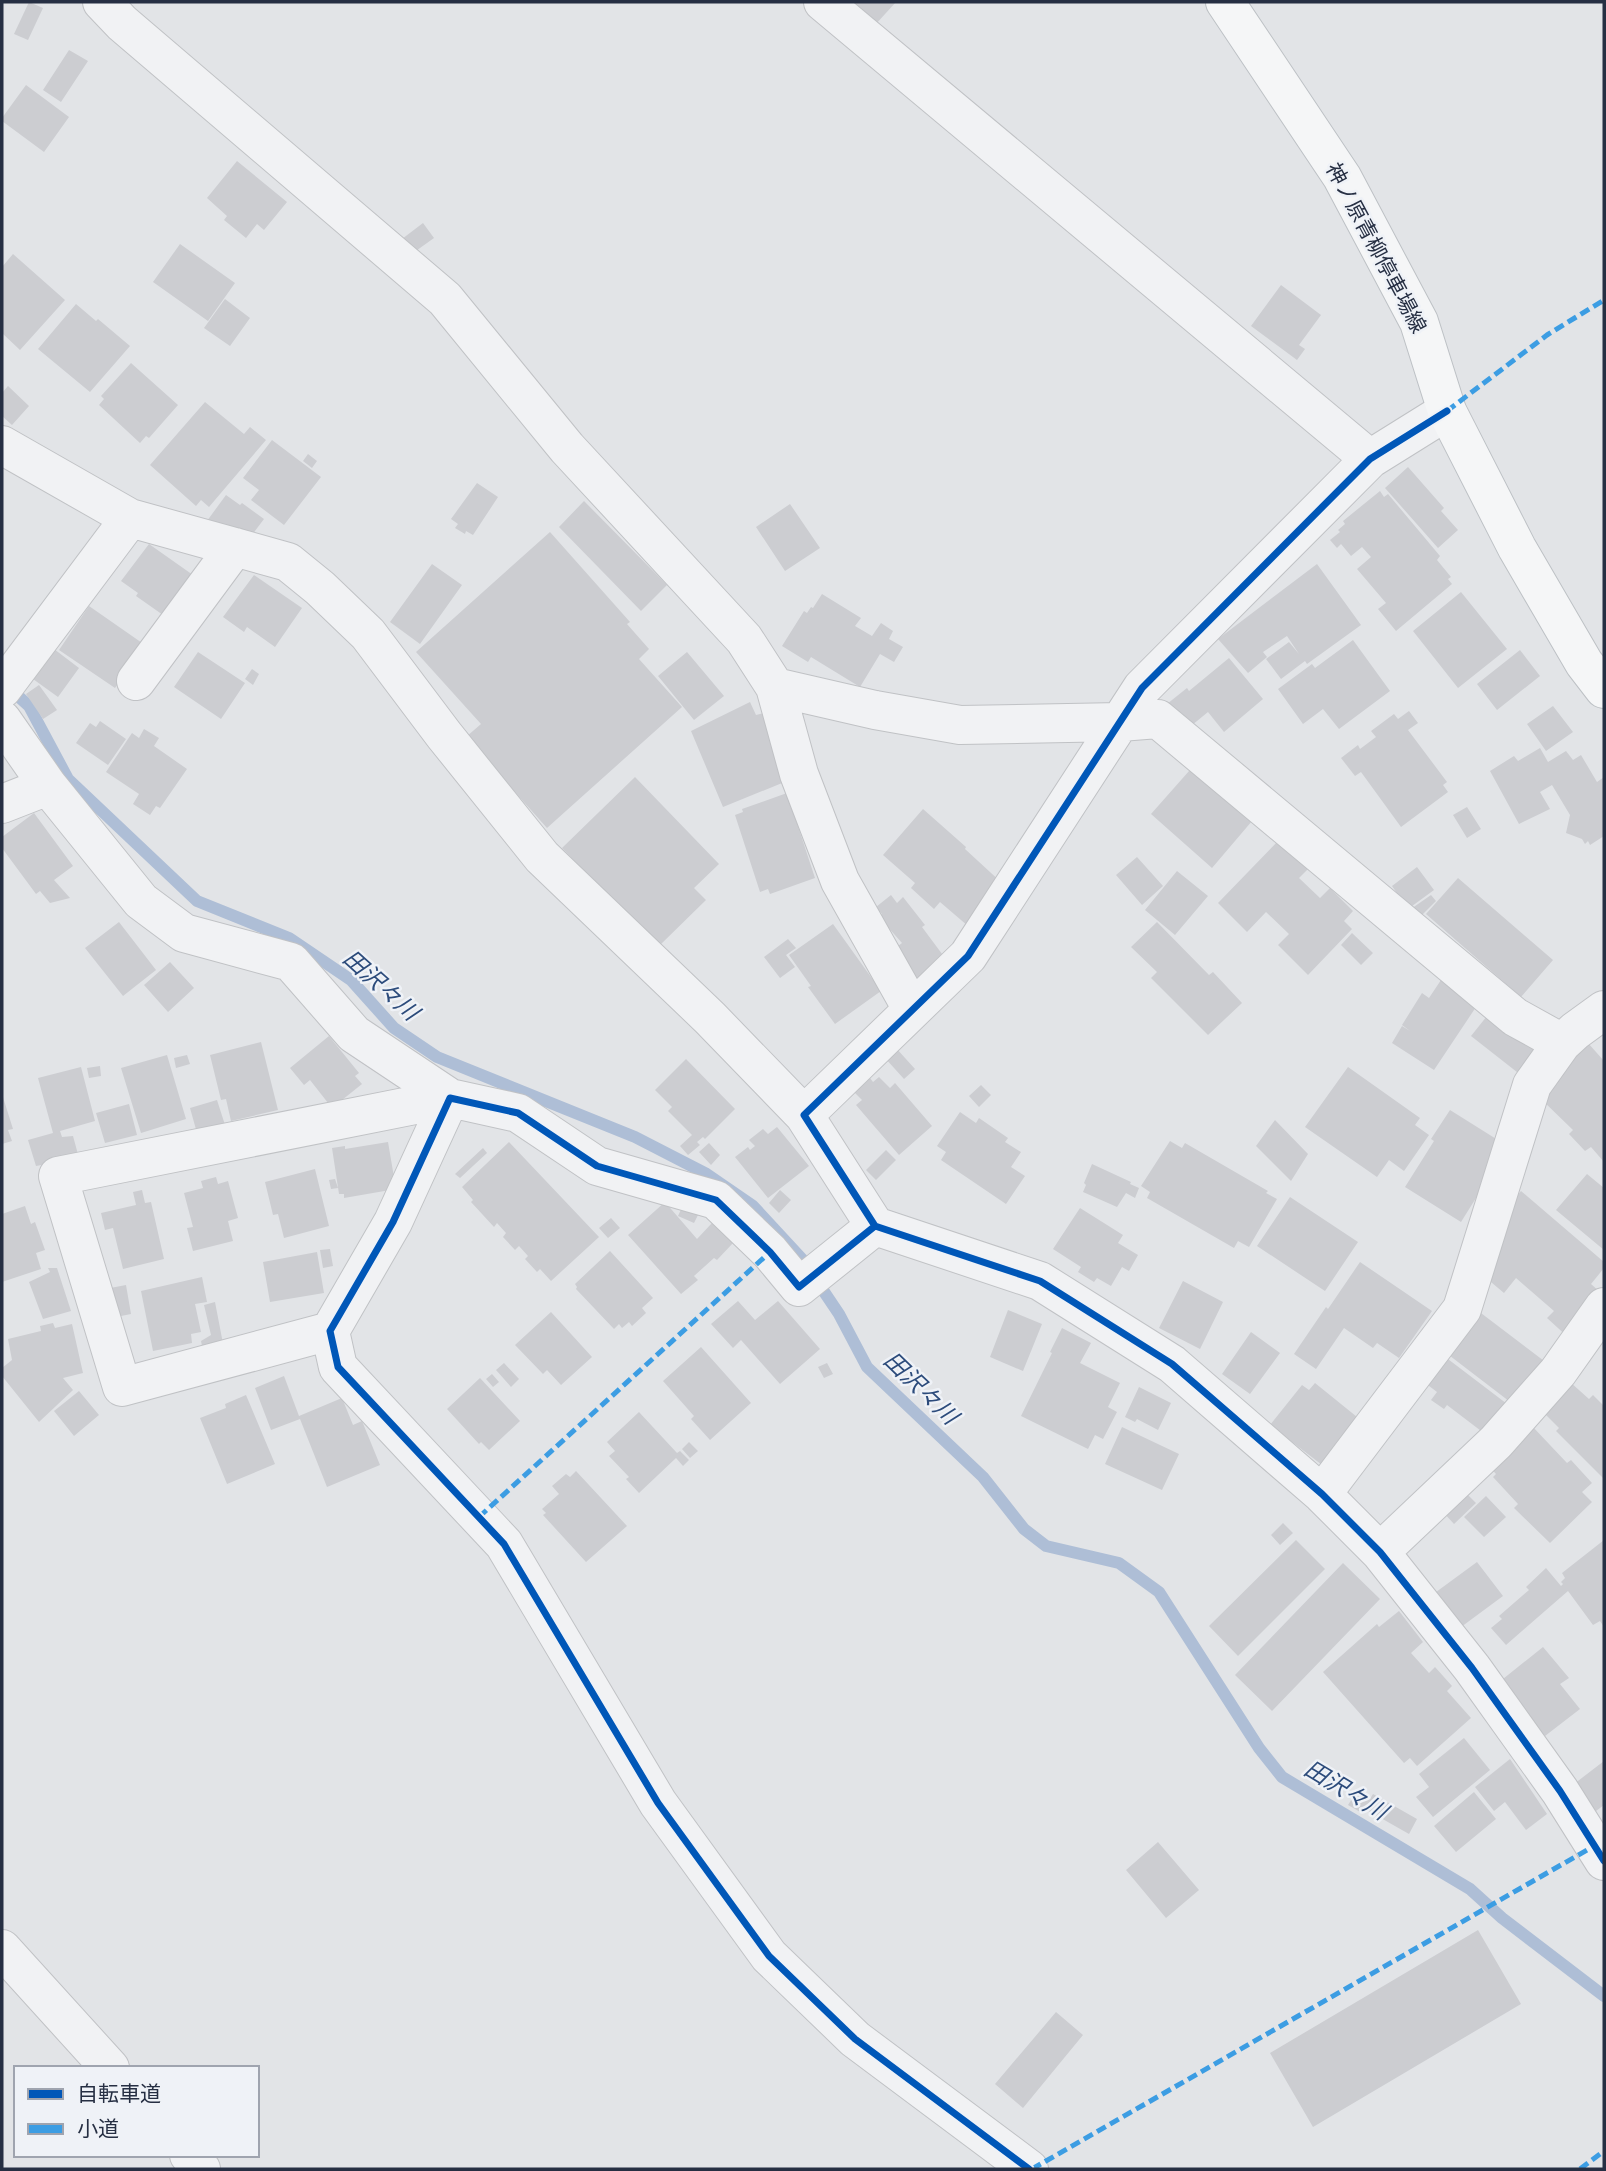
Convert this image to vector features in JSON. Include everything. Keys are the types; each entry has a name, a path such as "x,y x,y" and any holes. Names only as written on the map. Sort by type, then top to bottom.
{"main road":[{"name":"神ノ原青柳停車場線","path":"1225,2 1342,177 1419,322 1447,411 1517,548 1584,663 1604,690"}],"street":[{"path":"102,2 122,23 445,299 567,448 744,639 775,687 799,775 840,881 912,1009"},
{"path":"823,2 1370,459"},
{"path":"804,1115 968,956 1142,688 1370,459 1447,411"},
{"path":"2,445 130,518 288,562 320,589 368,634 444,735 542,857 710,1018 804,1115 875,1226 1040,1281 1172,1364 1322,1494 1380,1552 1472,1668 1560,1791 1604,1861"},
{"path":"11,676 130,518"},
{"path":"136,681 235,547"},
{"path":"775,687 960,725 1157,719 1515,1017 1562,1042"},
{"path":"2,720 48,786 141,901 184,933 291,961 354,1034 450,1098 518,1113 597,1166 716,1200 770,1252 799,1287 875,1226"},
{"path":"2,804 48,786"},
{"path":"1322,1494 1462,1310 1532,1085 1562,1042 1604,1010"},
{"path":"450,1098 393,1222 330,1331 338,1367 504,1544 658,1803 769,1956 855,2039 1029,2169"},
{"path":"330,1331 122,1387 58,1176 450,1098"},
{"path":"1380,1552 1496,1442 1559,1372 1604,1307"},
{"path":"2,1948 108,2066"}],"building":[{"path":"29,2 43,8 28,40 14,34"},
{"path":"849,2 896,2 875,25"},
{"path":"69,50 88,61 61,102 43,90"},
{"path":"26,85 69,117 44,152 2,121"},
{"path":"237,161 287,202 264,230 257,224 246,238 224,220 227,216 207,198"},
{"path":"423,223 434,238 413,253 402,239"},
{"path":"180,244 235,283 208,321 153,282"},
{"path":"13,254 65,300 20,350 2,333 2,267"},
{"path":"1281,285 1321,315 1299,345 1305,349 1297,360 1251,326"},
{"path":"225,299 250,318 230,346 204,328"},
{"path":"76,304 130,346 90,392 38,349"},
{"path":"131,363 178,405 149,438 146,436 140,443 99,405 104,399 101,396"},
{"path":"8,386 29,406 12,425 2,416 2,393"},
{"path":"205,402 244,434 250,427 266,440 209,507 201,500 196,506 150,465"},
{"path":"272,440 321,477 284,525 251,500 259,490 243,478"},
{"path":"308,454 317,461 312,468 303,461"},
{"path":"1408,467 1444,508 1441,511 1458,530 1438,548 1385,488"},
{"path":"477,483 498,497 473,535 466,531 465,534 455,528 458,524 451,519"},
{"path":"1380,491 1384,497 1388,494 1440,556 1437,560 1451,577 1448,579 1452,584 1396,631 1378,609 1386,603 1357,569 1371,557 1362,547 1351,556 1341,544 1337,548 1330,540 1340,532 1338,530 1345,524 1343,521"},
{"path":"226,495 264,519 249,539 204,525"},
{"path":"584,501 667,585 641,611 559,527"},
{"path":"790,504 820,548 785,571 756,527"},
{"path":"550,532 630,622 627,624 649,649 639,659 682,707 547,828 466,737 481,724 416,652"},
{"path":"149,544 193,575 163,615 136,596 138,593 121,581"},
{"path":"432,564 462,585 420,644 390,622"},
{"path":"1317,564 1361,625 1307,664 1305,661 1281,679 1266,659 1289,642 1299,654 1287,636 1263,652 1267,657 1248,673 1218,639"},
{"path":"254,575 302,608 275,647 247,627 244,632 223,617"},
{"path":"1461,592 1507,649 1458,688 1413,631"},
{"path":"822,594 861,618 855,626 872,636 881,623 893,631 889,639 903,647 894,662 880,654 860,687 811,657 808,662 782,646 804,611 807,613 813,608"},
{"path":"89,606 145,645 115,688 59,650"},
{"path":"1353,640 1390,691 1339,729 1323,709 1303,724 1278,689 1312,664 1315,668"},
{"path":"54,649 79,668 58,697 33,679"},
{"path":"1520,650 1540,676 1497,710 1477,684"},
{"path":"198,652 245,683 221,719 174,687"},
{"path":"687,652 724,696 694,720 658,676"},
{"path":"1229,658 1263,699 1224,732 1208,712 1186,730 1167,704 1187,688 1189,691"},
{"path":"252,669 259,674 253,685 245,679"},
{"path":"39,685 57,710 43,719 26,694"},
{"path":"750,702 756,715 764,713 787,781 723,807 691,731"},
{"path":"1553,706 1573,732 1546,751 1527,724"},
{"path":"1409,711 1418,723 1408,730 1447,782 1443,785 1448,792 1401,827 1361,772 1355,776 1341,758 1358,745 1360,749 1376,737 1371,731 1394,714 1398,719"},
{"path":"100,721 126,739 108,765 76,743 90,723 96,727"},
{"path":"144,729 159,738 154,746 187,769 160,808 156,806 150,815 133,804 139,794 106,772 132,733 139,738"},
{"path":"1540,748 1548,762 1566,751 1573,760 1581,755 1597,782 1604,777 1604,836 1590,845 1588,841 1585,844 1582,839 1566,833 1570,815 1552,785 1540,792 1550,809 1519,824 1490,771 1514,756 1518,761"},
{"path":"1197,762 1258,814 1212,868 1151,814"},
{"path":"635,777 719,864 694,888 706,900 658,947 562,848"},
{"path":"787,793 815,878 770,894 768,889 760,892 735,815 743,812 742,809"},
{"path":"1467,807 1481,829 1467,838 1453,815"},
{"path":"923,809 1003,884 968,926 940,902 934,909 911,888 915,883 883,855"},
{"path":"34,813 73,866 54,880 70,898 50,903 40,891 36,894 2,848 2,837"},
{"path":"1279,840 1308,869 1299,878 1320,898 1330,888 1353,911 1344,921 1352,929 1308,975 1278,945 1289,934 1266,912 1247,932 1218,903"},
{"path":"1137,857 1163,886 1142,905 1116,875"},
{"path":"1417,867 1434,890 1408,909 1392,886"},
{"path":"1177,871 1208,896 1175,935 1145,910"},
{"path":"1458,878 1553,960 1521,997 1426,914"},
{"path":"891,895 897,903 903,897 925,925 922,927 948,962 933,975 917,978 894,949 902,943 879,917 882,914 876,907"},
{"path":"1431,895 1436,901 1415,922 1408,911"},
{"path":"119,922 156,970 123,996 85,948"},
{"path":"1157,922 1209,975 1213,972 1242,1003 1208,1035 1151,978 1157,972 1131,947"},
{"path":"833,924 881,991 835,1024 789,955"},
{"path":"1352,933 1373,953 1361,965 1341,945"},
{"path":"788,939 796,948 786,955 795,967 780,978 764,957"},
{"path":"170,962 194,988 168,1012 144,985"},
{"path":"1441,980 1478,1004 1434,1070 1392,1043 1402,1026 1410,1031 1402,1025 1422,993 1429,998"},
{"path":"1491,1011 1542,1051 1522,1076 1471,1036"},
{"path":"329,1036 359,1073 355,1076 362,1084 332,1108 310,1080 304,1085 290,1068"},
{"path":"261,1042 278,1110 231,1121 226,1099 221,1100 210,1055"},
{"path":"1588,1043 1604,1061 1604,1162 1591,1147 1585,1151 1569,1134 1573,1130 1541,1099 1578,1051"},
{"path":"896,1048 915,1069 904,1079 885,1058"},
{"path":"167,1055 186,1119 141,1133 121,1068"},
{"path":"187,1055 190,1064 176,1068 174,1058"},
{"path":"686,1059 735,1109 705,1139 703,1137 697,1142 700,1145 688,1155 680,1146 692,1135 668,1111 672,1107 655,1090"},
{"path":"100,1066 101,1076 89,1078 87,1068"},
{"path":"81,1067 95,1121 60,1131 62,1137 73,1136 79,1158 36,1166 28,1140 53,1133 38,1078"},
{"path":"1348,1067 1420,1118 1415,1125 1429,1135 1404,1171 1389,1160 1377,1177 1305,1127"},
{"path":"879,1077 890,1088 895,1083 932,1126 899,1155 856,1105 862,1100 854,1092 870,1078 873,1082"},
{"path":"981,1085 991,1095 979,1107 969,1096"},
{"path":"2,1094 13,1129 8,1130 12,1141 2,1144"},
{"path":"217,1100 225,1125 197,1133 190,1108"},
{"path":"129,1104 137,1135 105,1143 96,1113"},
{"path":"1450,1110 1501,1142 1491,1174 1461,1222 1405,1187"},
{"path":"960,1112 976,1123 979,1118 1008,1138 1005,1142 1021,1152 1011,1167 1025,1176 1006,1204 941,1160 946,1152 937,1146"},
{"path":"1275,1120 1308,1154 1291,1181 1256,1146"},
{"path":"777,1127 809,1166 768,1198 735,1157 748,1147 750,1150 755,1146 749,1140 763,1129 768,1134"},
{"path":"1170,1141 1182,1148 1185,1143 1268,1191 1266,1193 1277,1199 1249,1247 1238,1241 1234,1248 1147,1198 1150,1192 1141,1186"},
{"path":"388,1142 396,1189 344,1198 344,1194 339,1194 332,1148 345,1146 345,1149"},
{"path":"509,1142 599,1237 551,1281 540,1269 537,1272 525,1259 528,1256 519,1246 515,1250 503,1237 506,1233 497,1223 494,1227 471,1202 473,1200 462,1187"},
{"path":"709,1143 720,1155 711,1165 699,1152"},
{"path":"483,1148 487,1153 460,1178 455,1174"},
{"path":"886,1150 896,1160 876,1180 866,1170"},
{"path":"1092,1164 1139,1188 1135,1198 1126,1193 1117,1207 1083,1192"},
{"path":"315,1169 329,1226 284,1238 278,1214 273,1215 265,1182"},
{"path":"1587,1174 1604,1188 1604,1250 1556,1210"},
{"path":"216,1177 218,1184 228,1181 238,1218 228,1221 233,1241 193,1251 187,1228 193,1227 184,1193 203,1188 201,1181"},
{"path":"335,1179 338,1188 331,1189 329,1180"},
{"path":"142,1190 145,1203 151,1202 164,1259 123,1269 113,1228 105,1230 101,1213 136,1205 133,1192"},
{"path":"780,1190 791,1200 779,1213 769,1203"},
{"path":"1521,1191 1604,1262 1604,1268 1591,1284 1600,1292 1570,1339 1547,1318 1554,1311 1516,1278 1504,1293 1479,1272 1503,1243 1491,1232 1495,1223"},
{"path":"1290,1197 1358,1242 1325,1291 1257,1246"},
{"path":"665,1202 697,1239 712,1223 733,1243 717,1260 714,1258 694,1276 698,1280 681,1294 628,1235"},
{"path":"684,1203 700,1211 694,1223 678,1216"},
{"path":"25,1206 31,1224 35,1222 45,1250 36,1253 41,1269 2,1282 2,1214"},
{"path":"1080,1208 1123,1235 1118,1243 1138,1255 1129,1271 1122,1267 1111,1286 1097,1278 1094,1282 1078,1272 1081,1267 1053,1249"},
{"path":"611,1218 620,1228 608,1238 599,1228"},
{"path":"330,1249 333,1266 323,1268 320,1250"},
{"path":"610,1251 653,1298 642,1308 646,1313 632,1326 629,1322 622,1328 619,1324 614,1329 576,1289 575,1284"},
{"path":"317,1252 324,1293 270,1302 263,1262"},
{"path":"1360,1262 1432,1311 1399,1358 1377,1343 1373,1348 1344,1328 1316,1369 1294,1354"},
{"path":"48,1268 57,1268 71,1311 43,1319 29,1282 50,1272"},
{"path":"202,1277 207,1302 195,1304 201,1332 191,1334 192,1343 153,1351 141,1291"},
{"path":"1183,1281 1223,1302 1200,1349 1159,1328"},
{"path":"126,1285 131,1314 106,1319 100,1290"},
{"path":"738,1301 755,1320 778,1301 820,1349 780,1384 741,1340 733,1348 711,1324"},
{"path":"215,1302 225,1354 204,1356 201,1341 211,1335 204,1305"},
{"path":"1473,1307 1552,1367 1518,1408 1441,1349"},
{"path":"1008,1310 1042,1324 1023,1371 990,1357"},
{"path":"551,1312 592,1357 561,1385 547,1370 543,1374 515,1345"},
{"path":"53,1323 55,1328 72,1324 83,1373 63,1378 73,1390 39,1422 2,1376 2,1368 12,1360 8,1339 41,1331 40,1326"},
{"path":"1062,1328 1091,1343 1080,1363 1120,1383 1108,1407 1117,1412 1103,1439 1095,1435 1088,1449 1021,1416"},
{"path":"1251,1332 1280,1353 1250,1394 1222,1374"},
{"path":"701,1347 751,1403 710,1440 691,1419 694,1416 663,1381"},
{"path":"1440,1353 1515,1410 1489,1437 1447,1405 1444,1409 1431,1400 1437,1392 1420,1379"},
{"path":"504,1363 519,1379 511,1387 496,1370"},
{"path":"827,1363 833,1374 824,1378 818,1367"},
{"path":"492,1374 499,1382 493,1387 486,1379"},
{"path":"284,1376 299,1416 342,1398 353,1425 362,1421 380,1465 327,1487 300,1419 271,1430 255,1388"},
{"path":"480,1378 520,1421 489,1450 481,1442 479,1444 447,1409"},
{"path":"1570,1382 1589,1399 1593,1395 1604,1406 1604,1479 1556,1431 1559,1428 1542,1411"},
{"path":"1315,1383 1362,1421 1326,1468 1270,1425 1302,1385 1309,1390"},
{"path":"1139,1387 1171,1403 1158,1430 1137,1419 1135,1422 1125,1417"},
{"path":"79,1391 99,1415 74,1436 54,1411"},
{"path":"246,1395 275,1464 227,1484 200,1418 226,1408 225,1404"},
{"path":"639,1412 677,1453 680,1451 689,1460 683,1466 676,1458 639,1493 626,1479 629,1477 609,1456 615,1451 607,1442"},
{"path":"1532,1426 1567,1463 1571,1460 1592,1483 1582,1492 1592,1502 1550,1543 1514,1508 1518,1504 1493,1477 1496,1474 1488,1465"},
{"path":"1122,1427 1179,1454 1162,1490 1105,1464"},
{"path":"689,1442 698,1451 690,1458 682,1449"},
{"path":"576,1471 627,1526 586,1562 543,1515 546,1513 542,1509 559,1494 552,1486 566,1474 570,1477"},
{"path":"1465,1492 1476,1503 1454,1524 1443,1512"},
{"path":"1486,1496 1506,1517 1484,1537 1464,1517"},
{"path":"1283,1523 1293,1533 1280,1545 1271,1535"},
{"path":"1296,1540 1325,1569 1238,1656 1209,1626"},
{"path":"1604,1540 1604,1627 1600,1621 1593,1625 1568,1591 1506,1645 1491,1628 1502,1619 1499,1616 1529,1590 1526,1587 1546,1568 1561,1586 1565,1578 1562,1573"},
{"path":"1477,1562 1503,1596 1457,1630 1432,1595"},
{"path":"1343,1563 1380,1599 1272,1711 1235,1675"},
{"path":"1399,1611 1423,1642 1411,1653 1429,1673 1435,1667 1452,1686 1447,1691 1471,1718 1417,1766 1410,1758 1404,1763 1323,1672 1377,1624 1379,1627"},
{"path":"1543,1647 1569,1678 1560,1684 1580,1709 1545,1736 1498,1683"},
{"path":"1464,1738 1490,1770 1433,1817 1416,1797 1429,1787 1419,1774"},
{"path":"1510,1759 1547,1814 1526,1830 1505,1802 1494,1811 1475,1787"},
{"path":"1604,1761 1604,1805 1596,1811 1574,1784"},
{"path":"1357,1791 1370,1799 1373,1794 1417,1819 1409,1834 1365,1809 1362,1813 1348,1805"},
{"path":"1474,1792 1496,1819 1456,1852 1434,1826"},
{"path":"1158,1842 1199,1890 1166,1918 1126,1870"},
{"path":"1478,1930 1521,2004 1313,2127 1270,2053"},
{"path":"1056,2012 1083,2035 1023,2108 995,2084"}],"waterway":[{"name":"田沢々川","path":"7,686 29,706 68,779 197,901 289,938 351,980 394,1028 437,1057 635,1137 705,1173 753,1206 802,1259 839,1314 867,1367 983,1477 1024,1529 1046,1546 1119,1563 1159,1592 1259,1748 1282,1777 1470,1889 1502,1918 1604,1996"}],"marked path":[{"path":"1447,411 1547,335 1604,300"},
{"path":"479,1517 770,1252"},
{"path":"1032,2169 1594,1846"},
{"path":"1580,2169 1604,2151"}],"cycle path":[{"path":"1447,411 1370,459 1142,688 968,956 804,1115 875,1226 1040,1281 1172,1364 1322,1494 1380,1552 1472,1668 1560,1791 1604,1861"},
{"path":"875,1226 799,1287 770,1252 716,1200 597,1166 518,1113 450,1098 393,1222 330,1331 338,1367 504,1544 658,1803 769,1956 855,2039 1029,2169"}]}
